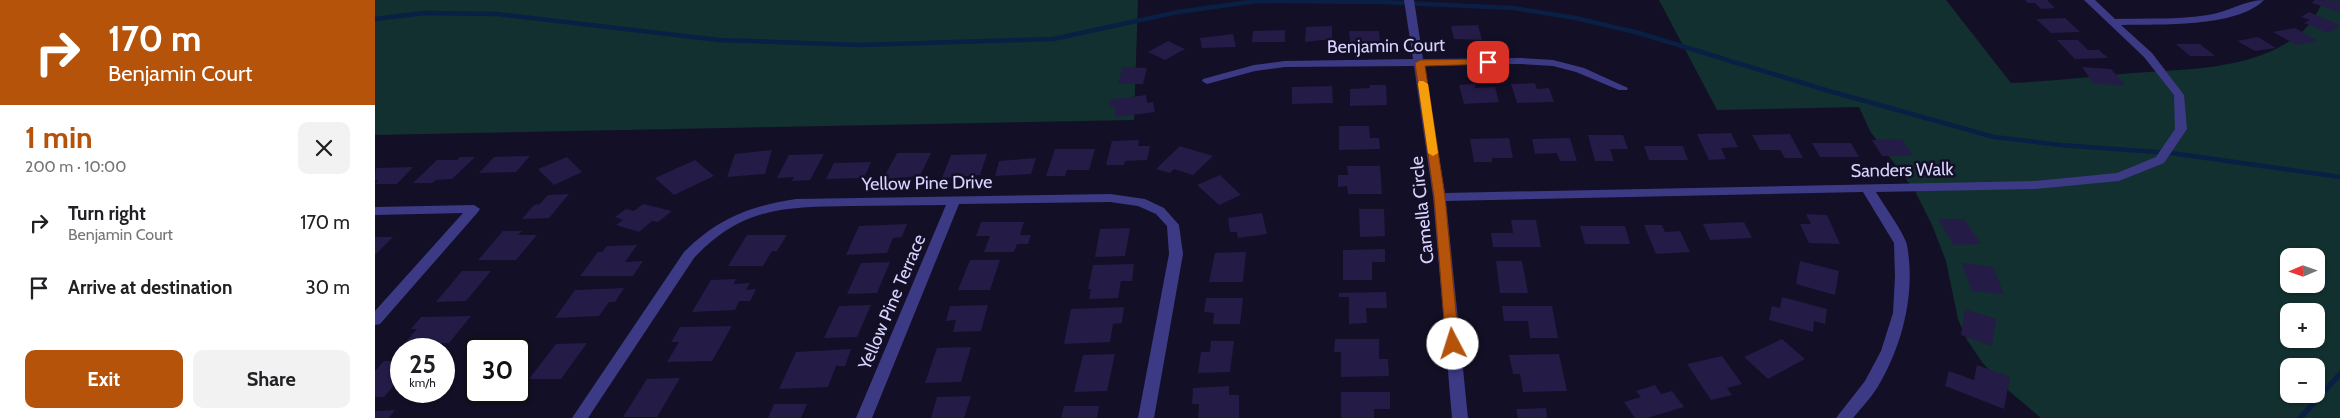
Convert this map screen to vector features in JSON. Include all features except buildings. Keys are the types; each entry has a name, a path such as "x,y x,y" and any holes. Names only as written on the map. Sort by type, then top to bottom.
{"street":[{"name":"Camella Circle","path":"1409,0 1439,197 1460,418"},
{"name":"Sanders Walk","path":"1439,197 2044,184 2119,176 2159,160 2181,129 2179,95 2148,54 2089,0"},
{"path":"2113,22 2188,19 2221,15 2251,6 2259,0"},
{"name":"Benjamin Court","path":"1207,81 1254,68 1285,64 1522,61 1553,63 1580,70 1623,88"},
{"path":"1844,418 1871,385 1888,351 1900,313 1903,276 1900,243 1867,188"},
{"name":"Yellow Pine Drive","path":"580,418 689,255 703,238 743,214 769,207 796,203 1110,198 1141,202 1160,211 1173,225 1176,254 1146,418"},
{"name":"Yellow Pine Terrace","path":"864,418 954,201"},
{"path":"375,211 473,209 375,320"}],"green space":[{"path":"375,0 1138,0 1134,120 375,135"},
{"path":"1659,0 1946,0 2011,83 2218,66 2239,62 2260,56 2297,36 2306,29 2324,0 2340,0 2340,418 2041,418 2003,386 1982,362 1967,340 1958,319 1946,261 1932,225 1915,191 1870,131 1859,107 1717,110"}],"waterway":[{"path":"375,19 424,13 498,14 719,40 860,45 1053,39 1178,12 1256,1 1382,2 1513,8 1576,18 1639,33 1829,91 1994,137 2060,145 2171,153 2340,177"},
{"path":"2300,418 2340,374"}],"slow traffic":[{"path":"1423,84 1433,153"}],"route":[{"path":"1453,344 1439,197 1420,63 1488,62"}]}
